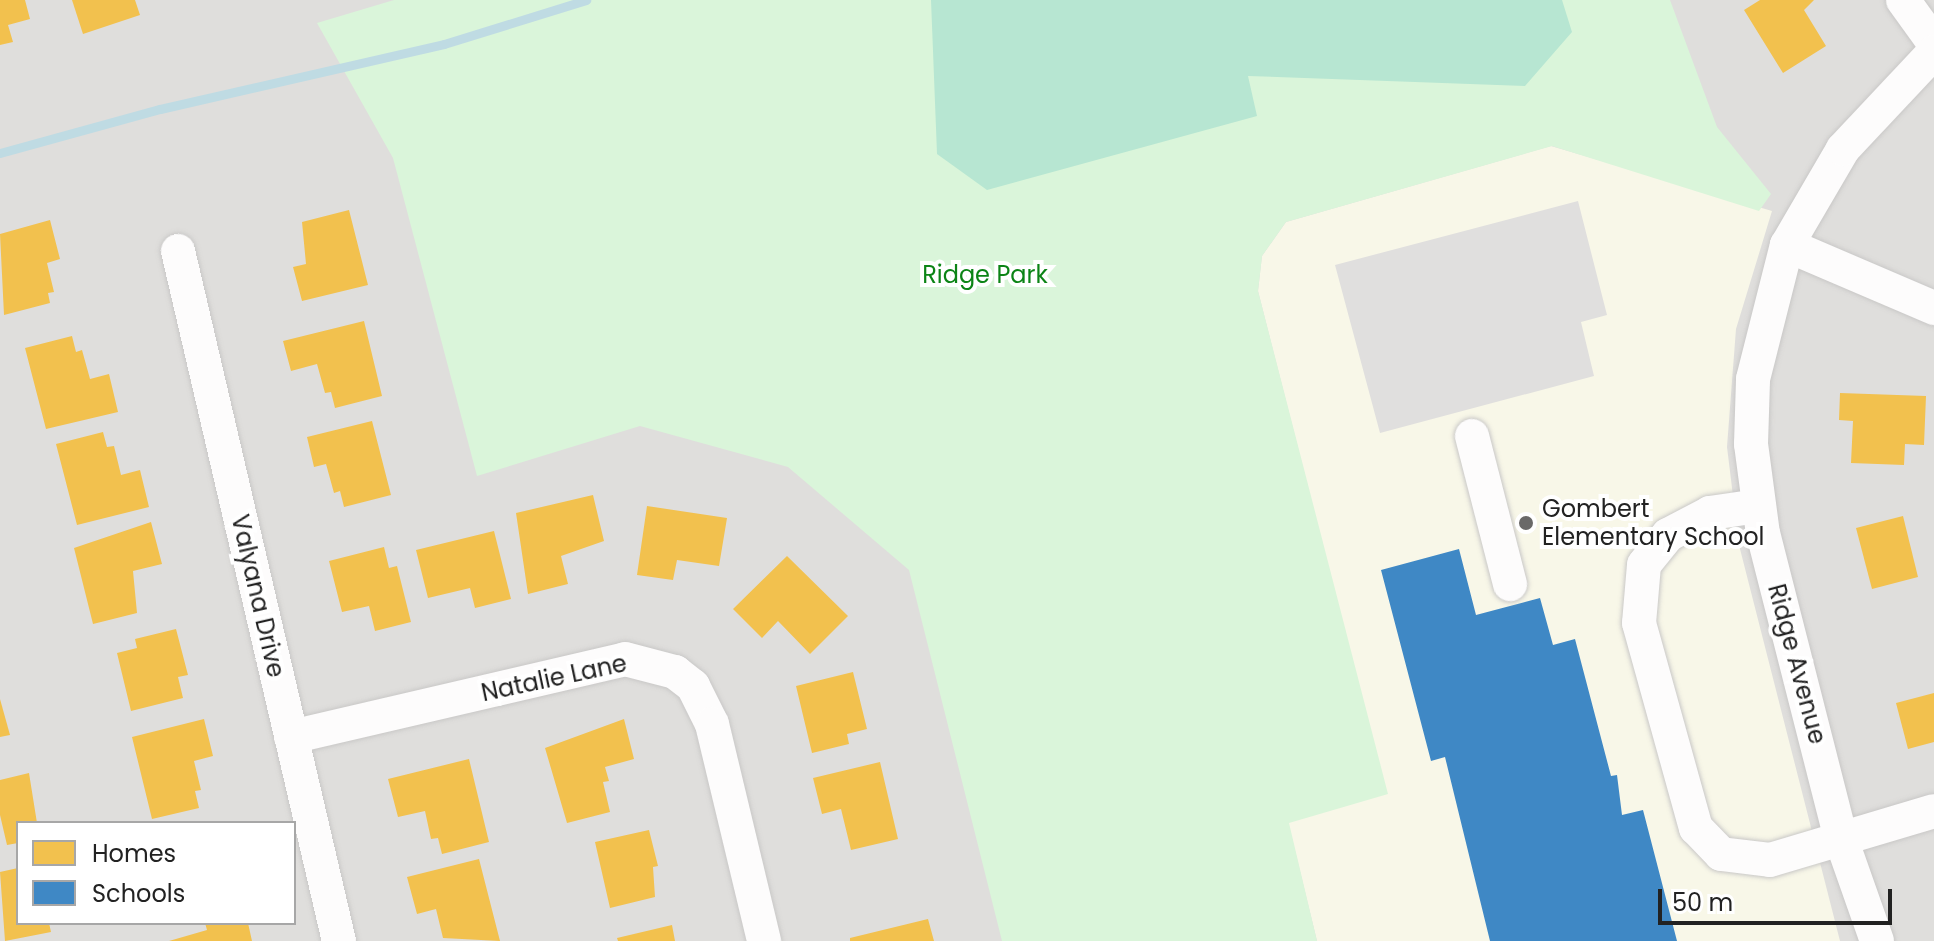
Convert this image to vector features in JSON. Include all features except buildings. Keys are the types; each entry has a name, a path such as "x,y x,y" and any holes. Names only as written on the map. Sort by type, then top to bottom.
{"street":[{"path":"1903,0 1934,43"},
{"name":"Ridge Avenue","path":"1877,941 1841,839 1758,506 1751,444 1753,379 1787,245 1843,149 1934,52"},
{"path":"1787,245 1934,308"},
{"name":"Valyana Drive","path":"178,251 339,941"},
{"path":"1472,436 1510,584"},
{"path":"1758,506 1710,513 1668,535 1644,565 1639,623 1696,828 1721,854 1770,860 1934,811"},
{"name":"Natalie Lane","path":"291,737 625,659 675,672 693,686 712,724 764,941"}],"shaded area":[{"path":"0,0 1934,0 1934,941 0,941"},
{"name":"Gombert Elementary School","path":"1551,146 1772,211 1736,329 1727,447 1739,545 1840,941 1317,941 1288,822 1303,817 1343,625 1258,291 1262,256 1286,222"},
{"path":"1578,201 1607,315 1581,322 1594,376 1380,433 1335,265"}],"green space":[{"name":"Ridge Park","path":"394,0 1670,0 1717,127 1771,194 1759,211 1552,146 1286,222 1262,256 1258,291 1388,794 1289,823 1317,941 1002,941 909,570 788,467 640,426 477,476 393,158 317,23"},
{"path":"931,0 1562,0 1572,32 1525,86 1248,76 1257,116 987,190 937,154"}],"waterway":[{"path":"0,153 160,109 444,44 586,0"}],"place":[{"name":"Gombert Elementary School","path":"1526,523"}]}
